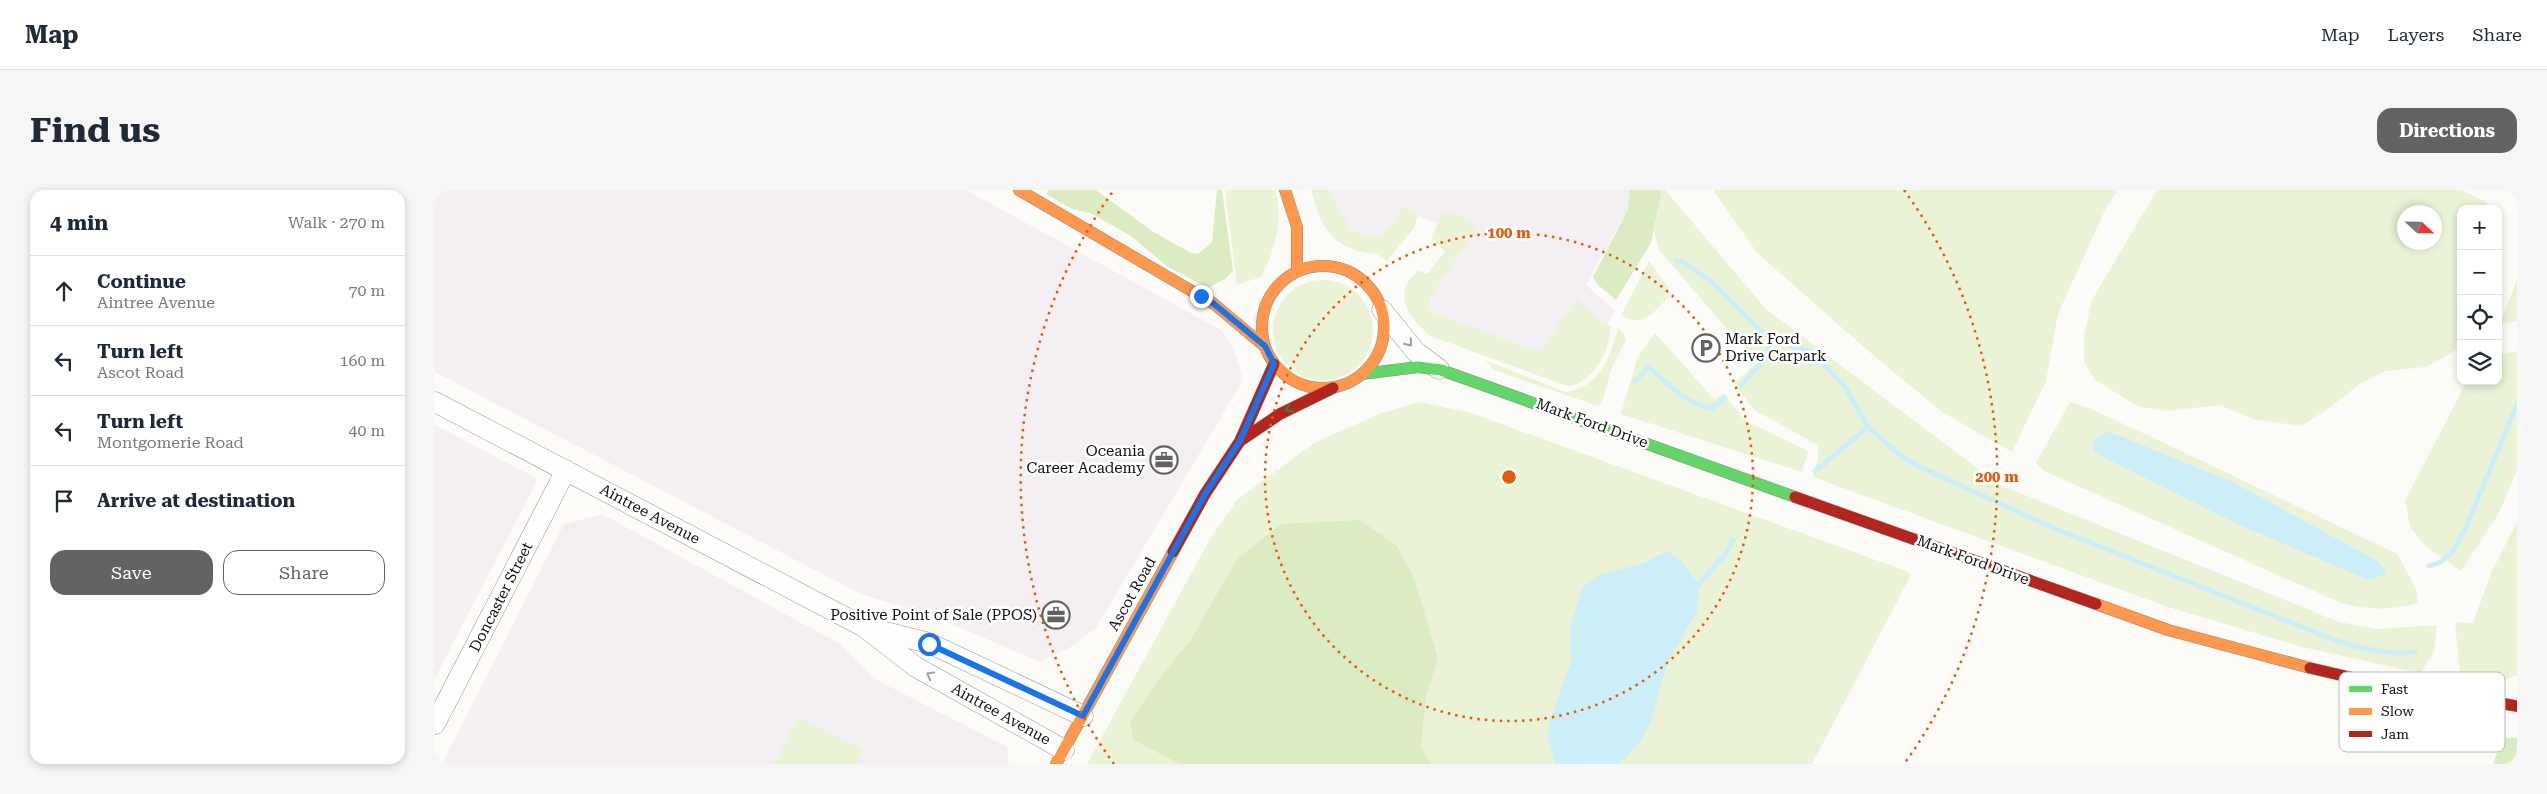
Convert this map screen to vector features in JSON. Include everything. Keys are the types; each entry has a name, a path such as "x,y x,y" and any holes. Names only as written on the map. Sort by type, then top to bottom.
{"street":[{"path":"1019,190 1214,304 1265,346"},
{"path":"1285,190 1297,226 1297,270"},
{"path":"1297,226 1307,238"},
{"path":"1317,251 1326,265"},
{"path":"1326,265 1353,272 1374,291 1382,310 1385,327 1382,345 1374,361 1362,374 1348,383 1333,388 1311,387 1290,379 1274,364 1265,346 1259,306 1284,279 1297,270 1326,265"},
{"path":"1214,304 1232,305"},
{"name":"Mark Ford Drive","path":"1382,310 1416,352 1441,370"},
{"name":"Ascot Road","path":"1060,757 1205,494 1240,441 1274,364"},
{"name":"Mark Ford Drive","path":"1362,374 1418,367 1441,370 2168,630 2260,656 2339,675"},
{"name":"Ascot Road","path":"1240,441 1280,414 1333,388"},
{"name":"Aintree Avenue","path":"435,402 864,627 916,667 1060,757"},
{"name":"Doncaster Street","path":"435,724 566,470"},
{"name":"Aintree Avenue","path":"864,627 929,644 1083,716"}],"shaded area":[{"path":"435,190 966,190 1221,330 1233,347 1243,380 1096,628 1069,648 1041,662 930,615 861,594 435,372"},
{"path":"1324,190 1630,190 1628,209 1586,285 1615,311 1588,362 1578,374 1435,324 1418,305 1464,232 1407,213 1386,247 1347,237"},
{"path":"435,425 538,479 435,678"},
{"path":"602,514 840,644 875,679 1007,747 1009,764 442,764 564,524"}],"green space":[{"path":"1048,190 1096,190 1152,231 1191,253 1198,254 1212,242 1217,190 1222,190 1233,271 1225,279 1208,288 1168,267 1131,236 1090,213 1072,209 1047,195"},
{"path":"1225,190 1275,190 1278,201 1277,235 1266,267 1261,277 1237,285"},
{"path":"1311,190 1328,190 1352,231 1380,237 1403,208 1409,208 1419,213 1414,228 1387,261 1378,255 1350,248 1333,237 1322,221"},
{"path":"1630,190 1662,190 1651,243 1616,300 1598,285 1593,277 1628,209"},
{"path":"1662,190 1665,190 1766,309 1998,484 2339,622 2378,629 2437,625 2434,652 2421,672 2415,672 2302,647 2168,607 1813,477 1818,458 1818,445 1754,410 1734,383 1756,363 1659,250 1654,230"},
{"path":"1713,190 2118,190 2106,208 2058,314 2046,381 2012,452 1942,412 1873,355 1758,254"},
{"path":"2157,190 2462,190 2486,202 2488,205 2457,205 2456,350 2426,367 2385,371 2361,383 2325,411 2301,426 2252,419 2220,405 2167,411 2139,407 2095,380 2084,362 2084,336 2092,300"},
{"path":"1443,212 1460,216 1478,227 1429,299 1429,305 1433,313 1540,352 1576,299 1597,319 1611,326 1603,358 1589,375 1578,383 1567,386 1431,336 1420,326 1410,314 1404,293 1408,282 1418,270 1427,274 1445,251 1431,238"},
{"path":"1649,261 1668,287 1670,296 1643,319 1629,319 1621,315"},
{"path":"2517,279 2517,321 2502,324 2502,319"},
{"path":"1313,280 1333,280 1342,283 1359,294 1370,311 1373,320 1373,340 1370,349 1359,366 1342,377 1333,380 1313,380 1295,372 1281,358 1273,340 1273,320 1281,302 1295,288"},
{"path":"1618,328 1624,334 1626,340 1612,367 1602,402 1598,406 1494,370 1485,360 1565,392 1577,389 1595,378 1607,360"},
{"path":"1655,333 1715,400 1723,393 1746,421 1808,451 1802,472 1621,414 1638,356"},
{"path":"2517,351 2517,471 2498,515 2461,571 2424,545 2410,526 2405,501 2465,385 2502,385 2502,354"},
{"path":"1420,402 1471,413 1906,571 1911,575 1812,764 1087,764 1211,537 1237,500 1314,443 1379,414"},
{"path":"2070,402 2089,408 2397,554 2416,588 2418,603 2379,609 2341,603 2044,471 2036,463","holes":["2235,483 2376,560 2385,569 2386,574 2368,580"]},
{"path":"1360,520 1397,546 1414,578 1438,658 1426,696 1421,748 1432,764 1180,764 1133,740 1130,722 1159,679 1190,641 1237,559 1281,524"},
{"path":"2517,522 2517,675 2505,680 2505,672 2460,672 2455,622 2473,623 2491,573"},
{"path":"798,717 863,750 856,764 774,764"},
{"path":"2505,738 2517,738 2517,764 2493,764 2498,752 2505,752"}],"water":[{"path":"2107,431 2235,483 2376,560 2385,569 2386,574 2369,580 2244,527 2107,459 2093,451 2095,440"},
{"path":"1667,551 1680,560 1699,584 1697,612 1667,663 1650,724 1642,739 1620,764 1555,764 1548,740 1549,724 1572,659 1571,624 1583,586 1599,575 1644,563"}],"waterway":[{"path":"1676,261 1683,262 1709,280 1762,332 1773,340 1811,352 1844,385 1868,427 1901,456 1920,467 2051,527 2337,641 2365,649 2385,652 2415,652"},
{"path":"1741,385 1767,357 1771,338"},
{"path":"1635,381 1648,367 1694,403 1712,408 1725,398"},
{"path":"2429,566 2441,562 2452,552 2465,530 2517,404"},
{"path":"1815,471 1868,427"},
{"path":"1699,584 1727,552 1733,540"}],"traffic: fast":[{"path":"1362,374 1418,367 1441,370 1795,497"}],"traffic: slow":[{"path":"1019,190 1214,304 1264,346"},
{"path":"1285,190 1297,227 1297,270"},
{"path":"1323,266 1346,270 1366,284 1380,304 1384,327 1380,350 1366,370 1346,384 1323,388 1300,384 1280,370 1266,350 1262,327 1266,304 1280,284 1300,270 1323,266"},
{"path":"1056,764 1173,552"},
{"path":"2096,604 2168,630 2310,668"}],"traffic: jam":[{"path":"1173,552 1205,494 1240,441 1274,364"},
{"path":"1240,441 1280,414 1333,388"},
{"path":"1795,497 2096,604"},
{"path":"2310,668 2339,675"},
{"path":"2505,704 2517,706"}],"place":[{"name":"Mark Ford Drive Carpark","path":"1706,348"},
{"name":"Oceania Career Academy","path":"1164,460"},
{"name":"Positive Point of Sale (PPOS)","path":"1056,615"}],"route":[{"path":"929,644 1083,716 1173,550 1205,494 1240,441 1274,364 1265,346 1214,304 1201,296"}]}
